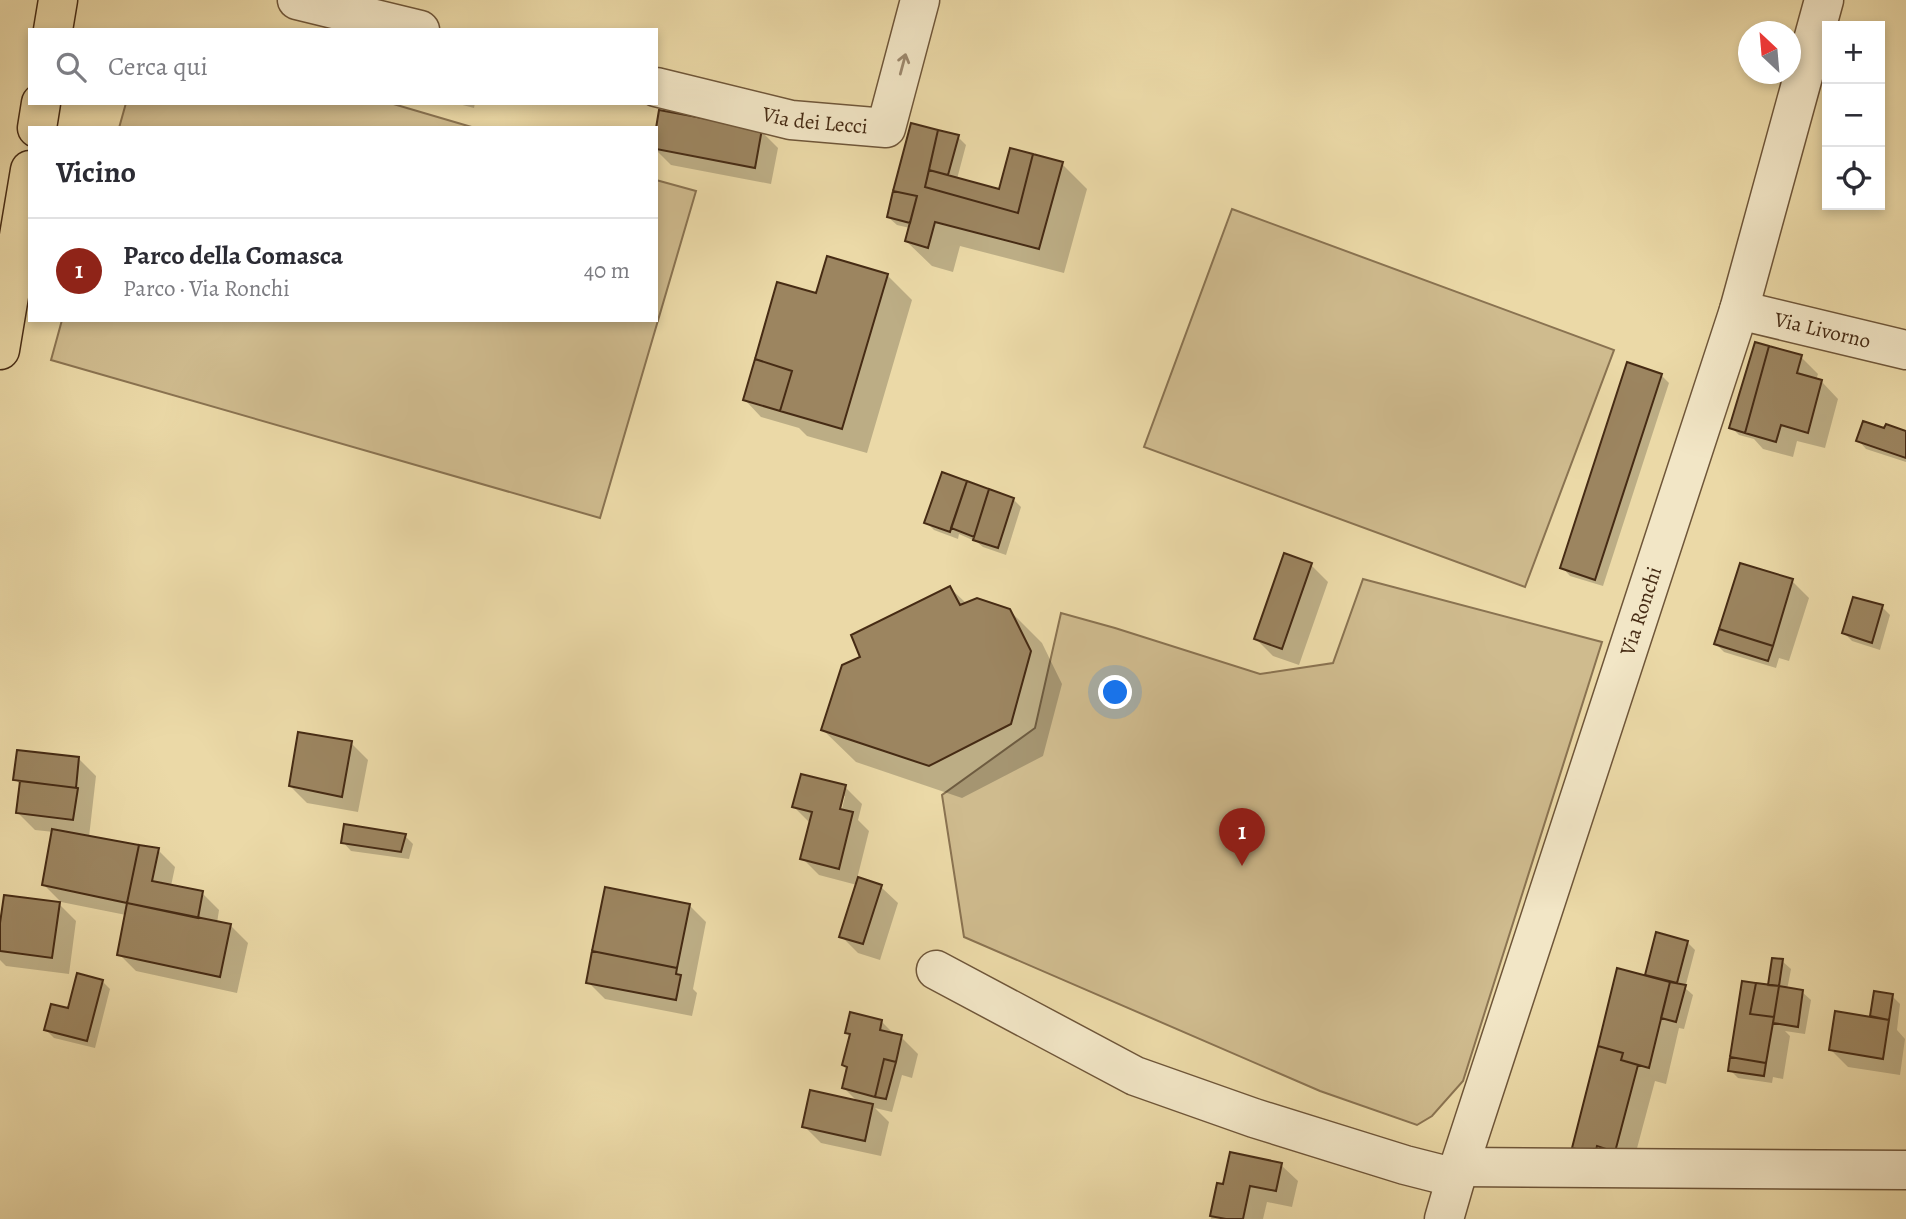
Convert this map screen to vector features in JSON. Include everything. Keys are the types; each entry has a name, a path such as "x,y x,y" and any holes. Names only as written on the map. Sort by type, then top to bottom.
{"main road":[{"path":"53,28 58,0"},
{"path":"37,126 41,105"},
{"path":"0,350 28,182"}],"street":[{"path":"297,0 412,28"},
{"name":"Via dei Lecci","path":"658,87 792,120 886,128 920,0"},
{"name":"Via Ronchi","path":"1444,1219 1457,1172 1739,310 1824,0"},
{"name":"Via Livorno","path":"1739,310 1906,349"},
{"path":"936,970 1135,1076 1266,1122 1405,1165 1457,1172 1906,1170"}],"shaded area":[{"path":"125,105 397,105 468,126 120,126"},
{"path":"658,181 696,191 658,320"},
{"path":"1232,209 1614,350 1525,587 1144,447"},
{"path":"61,322 658,322 600,518 51,360"},
{"path":"1363,579 1602,642 1463,1081 1432,1116 1417,1125 1320,1091 964,937 942,795 1035,728 1061,613 1260,674 1333,663"}],"building":[{"path":"659,110 762,129 755,168 658,149 656,126"},
{"path":"911,123 938,130 925,187 1018,213 1033,154 1063,162 1039,249 935,222 928,248 905,241 917,196 893,191"},
{"path":"938,130 959,135 948,175 929,170"},
{"path":"1010,148 1033,154 1018,213 925,187 929,170 999,189"},
{"path":"893,191 917,196 910,223 887,217"},
{"path":"827,256 888,274 842,429 780,411 792,371 755,359 777,282 816,293"},
{"path":"1755,342 1769,346 1745,433 1729,428"},
{"path":"1769,346 1802,355 1797,373 1822,380 1808,433 1781,425 1776,442 1745,433"},
{"path":"755,359 792,371 780,411 743,400"},
{"path":"1627,362 1662,374 1595,580 1560,568"},
{"path":"1863,421 1884,428 1886,424 1906,431 1906,458 1856,441"},
{"path":"942,472 967,481 950,532 924,523"},
{"path":"967,481 989,489 974,537 951,528"},
{"path":"989,489 1014,498 998,548 973,540"},
{"path":"1284,553 1312,563 1282,649 1254,639"},
{"path":"1740,563 1793,579 1773,646 1719,629"},
{"path":"950,586 960,605 977,598 1010,609 1031,651 1011,724 929,766 821,730 842,665 860,657 851,635"},
{"path":"1853,597 1883,605 1872,643 1842,633"},
{"path":"1719,629 1773,646 1768,661 1714,644"},
{"path":"298,732 352,741 342,797 289,786"},
{"path":"17,750 79,757 76,788 13,780"},
{"path":"801,774 846,785 840,809 853,812 839,869 800,859 812,812 792,807"},
{"path":"20,781 78,788 73,820 16,813"},
{"path":"344,824 406,834 401,852 341,843"},
{"path":"52,829 139,845 127,903 42,885"},
{"path":"139,845 159,848 152,881 203,891 198,918 127,903"},
{"path":"858,877 882,885 863,944 839,937"},
{"path":"605,887 690,904 677,968 592,951"},
{"path":"4,895 60,902 52,958 0,951"},
{"path":"127,903 231,924 220,977 117,955"},
{"path":"1656,932 1688,941 1677,983 1645,975"},
{"path":"592,951 677,968 676,974 681,975 676,1000 586,983"},
{"path":"1772,958 1783,959 1779,986 1768,985"},
{"path":"1617,968 1670,982 1649,1068 1621,1060 1623,1053 1598,1046"},
{"path":"77,973 103,980 87,1041 44,1030 51,1004 68,1008"},
{"path":"1742,981 1756,983 1750,1014 1774,1017 1766,1063 1730,1057"},
{"path":"1670,982 1686,985 1676,1022 1661,1018"},
{"path":"1756,983 1779,986 1774,1017 1750,1014"},
{"path":"1779,986 1803,990 1798,1027 1773,1023"},
{"path":"1874,991 1893,994 1889,1020 1870,1016"},
{"path":"1835,1011 1889,1020 1883,1059 1829,1050"},
{"path":"850,1012 882,1020 880,1030 902,1035 896,1062 884,1059 875,1097 842,1088 847,1067 842,1065 850,1034 845,1033"},
{"path":"1598,1046 1623,1053 1621,1060 1638,1065 1615,1152 1597,1146 1595,1154 1572,1148"},
{"path":"1730,1057 1766,1063 1764,1076 1728,1071"},
{"path":"884,1059 896,1062 886,1099 875,1097"},
{"path":"810,1090 873,1104 865,1141 802,1127"},
{"path":"1230,1152 1282,1163 1276,1191 1250,1186 1243,1219 1210,1216 1217,1183 1223,1184"}],"place":[{"name":"Parco della Comasca","path":"1242,866"}]}
